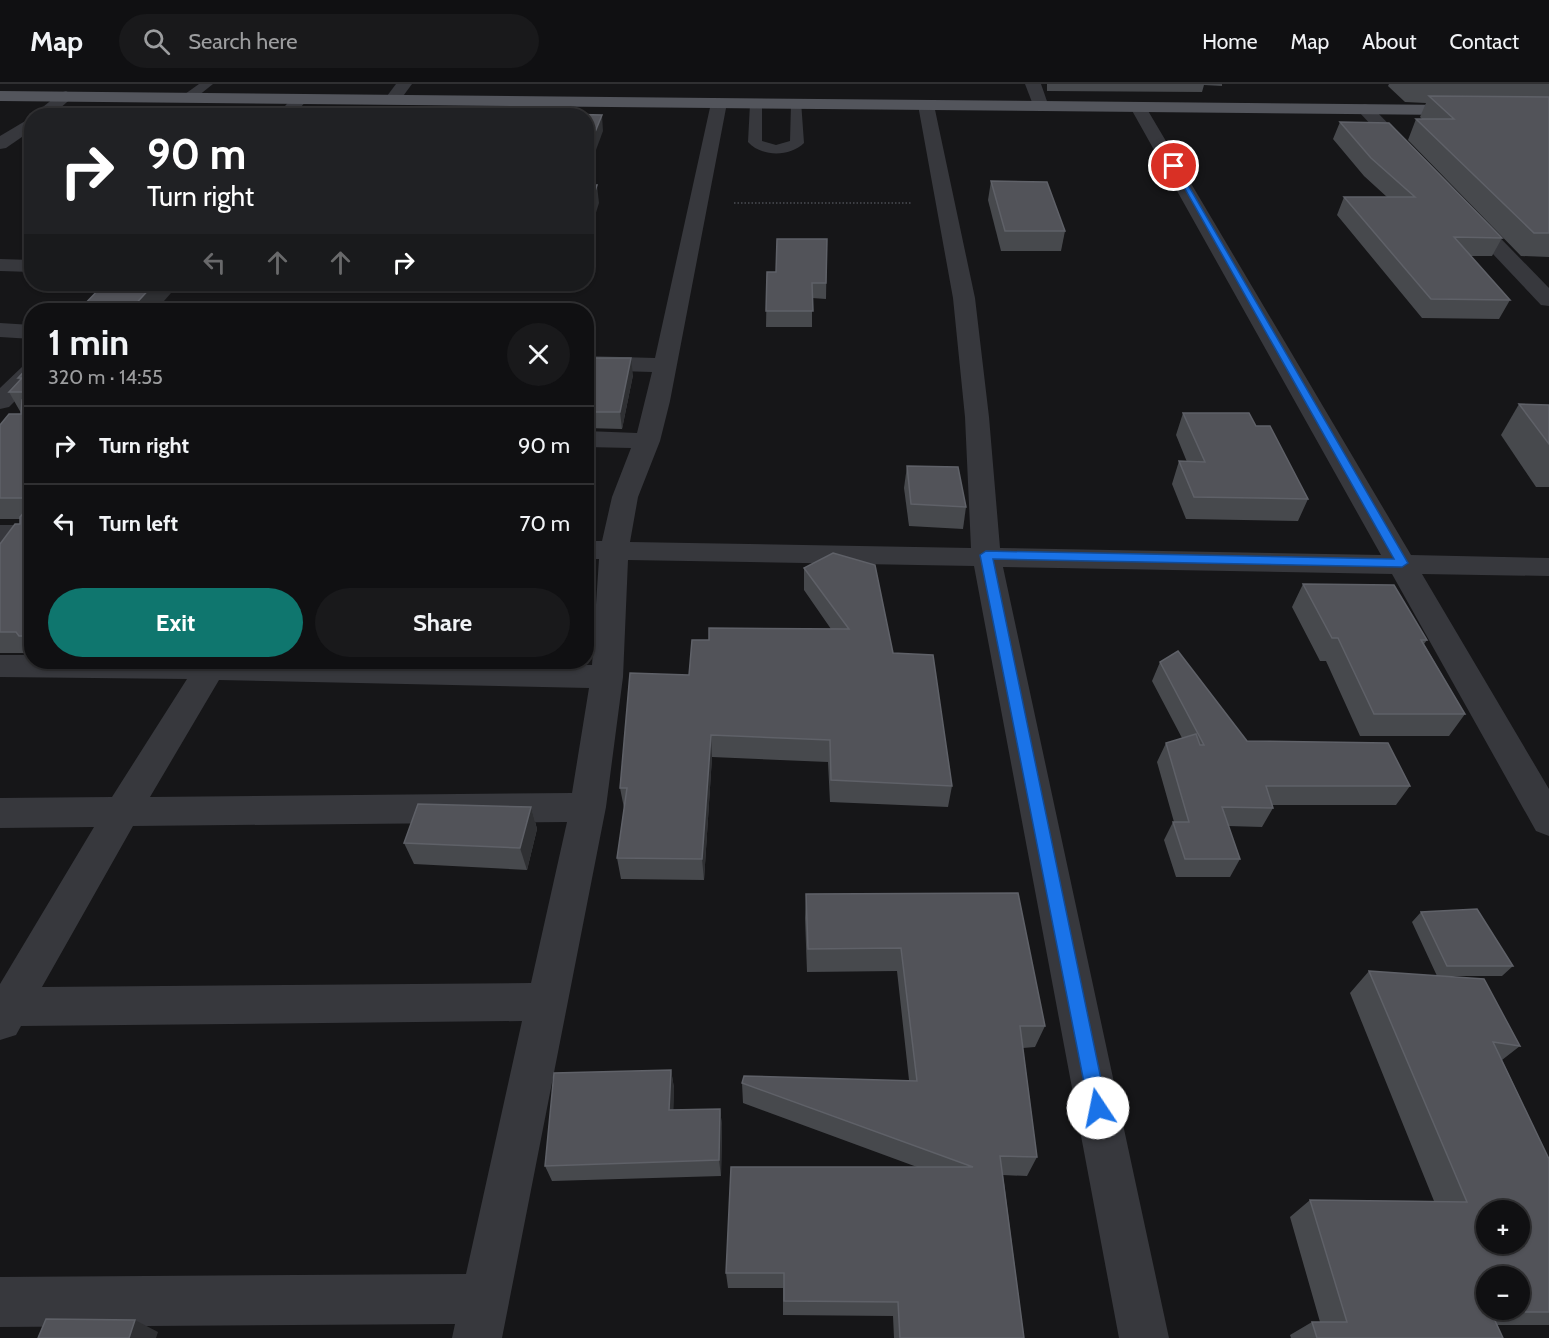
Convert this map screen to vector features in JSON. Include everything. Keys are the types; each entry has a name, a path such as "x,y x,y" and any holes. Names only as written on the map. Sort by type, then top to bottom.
{"main road":[{"path":"0,96 1549,111"}],"street":[{"path":"392,100 404,84"},
{"path":"1033,84 1041,107"},
{"path":"50,108 66,96"},
{"path":"292,108 300,99"},
{"path":"0,1302 480,1318 588,807 607,677 611,581 601,550 618,522 625,497 647,441 666,365 718,104"},
{"path":"926,105 964,298 971,353 986,555 1144,1338"},
{"path":"1138,108 1549,821"},
{"path":"1365,109 1425,172"},
{"path":"0,144 24,128"},
{"path":"1450,197 1549,300"},
{"path":"0,265 24,266"},
{"path":"0,330 24,332"},
{"path":"594,363 666,365"},
{"path":"0,402 24,378"},
{"path":"594,439 647,441"},
{"path":"0,534 24,534"},
{"path":"601,550 986,555 1549,567"},
{"path":"0,666 24,666"},
{"path":"3,1012 210,669"},
{"path":"344,669 607,677"},
{"path":"0,813 588,807"},
{"path":"3,1012 547,1002"}],"lane":[{"path":"189,98 207,84"},
{"path":"756,104 755,142 763,147 781,149 797,143 796,104"}],"path":[{"path":"700,202 945,203"}],"building":[{"path":"1429,96 1549,97 1549,233 1534,233 1416,119 1454,119"},
{"path":"594,115 602,115 594,134"},
{"path":"1340,122 1389,123 1502,238 1454,237 1510,300 1431,299 1344,197 1415,197 1371,158"},
{"path":"991,181 1047,182 1065,231 1005,231"},
{"path":"777,239 827,239 826,283 812,283 813,311 766,311 767,272 776,272"},
{"path":"97,291 148,291 136,303 86,303"},
{"path":"594,358 631,358 620,412 594,412"},
{"path":"24,372 24,392 9,392 22,378 18,378"},
{"path":"24,397 24,498 0,498 0,425 9,414 21,414"},
{"path":"1519,404 1549,405 1549,444"},
{"path":"1183,413 1249,413 1256,426 1270,426 1308,499 1194,497 1179,461 1205,462"},
{"path":"907,466 958,467 966,507 911,504"},
{"path":"24,512 24,636 19,636 16,632 0,632 0,544 15,524 20,524 20,517"},
{"path":"833,553 875,565 893,653 933,655 952,786 831,780 830,740 711,735 702,859 617,858 627,788 620,788 630,673 689,675 692,640 709,640 709,628 849,629 804,568"},
{"path":"1303,584 1394,585 1427,640 1421,640 1465,714 1374,714 1338,638 1332,638"},
{"path":"1178,651 1247,741 1388,743 1410,786 1266,786 1273,808 1222,807 1240,859 1185,859 1173,822 1189,822 1166,743 1196,734 1200,745 1204,745 1160,662"},
{"path":"418,804 531,807 520,848 404,843"},
{"path":"1018,893 1045,1026 1020,1026 1037,1157 1000,1156 1024,1338 900,1338 898,1302 784,1301 784,1273 726,1273 731,1167 973,1167 742,1083 744,1076 917,1081 901,948 808,949 806,894"},
{"path":"1477,909 1513,966 1447,966 1421,912"},
{"path":"1369,971 1484,979 1520,1046 1493,1042 1549,1159 1549,1312 1530,1312 1530,1266 1476,1266 1476,1320 1495,1320 1503,1338 1317,1338 1312,1322 1347,1322 1310,1200 1467,1202"},
{"path":"671,1070 669,1110 720,1109 719,1160 545,1166 554,1073"},
{"path":"46,1319 135,1320 129,1338 38,1338"}],"route":[{"path":"1098,1108 986,555 1402,563 1174,166"}]}
